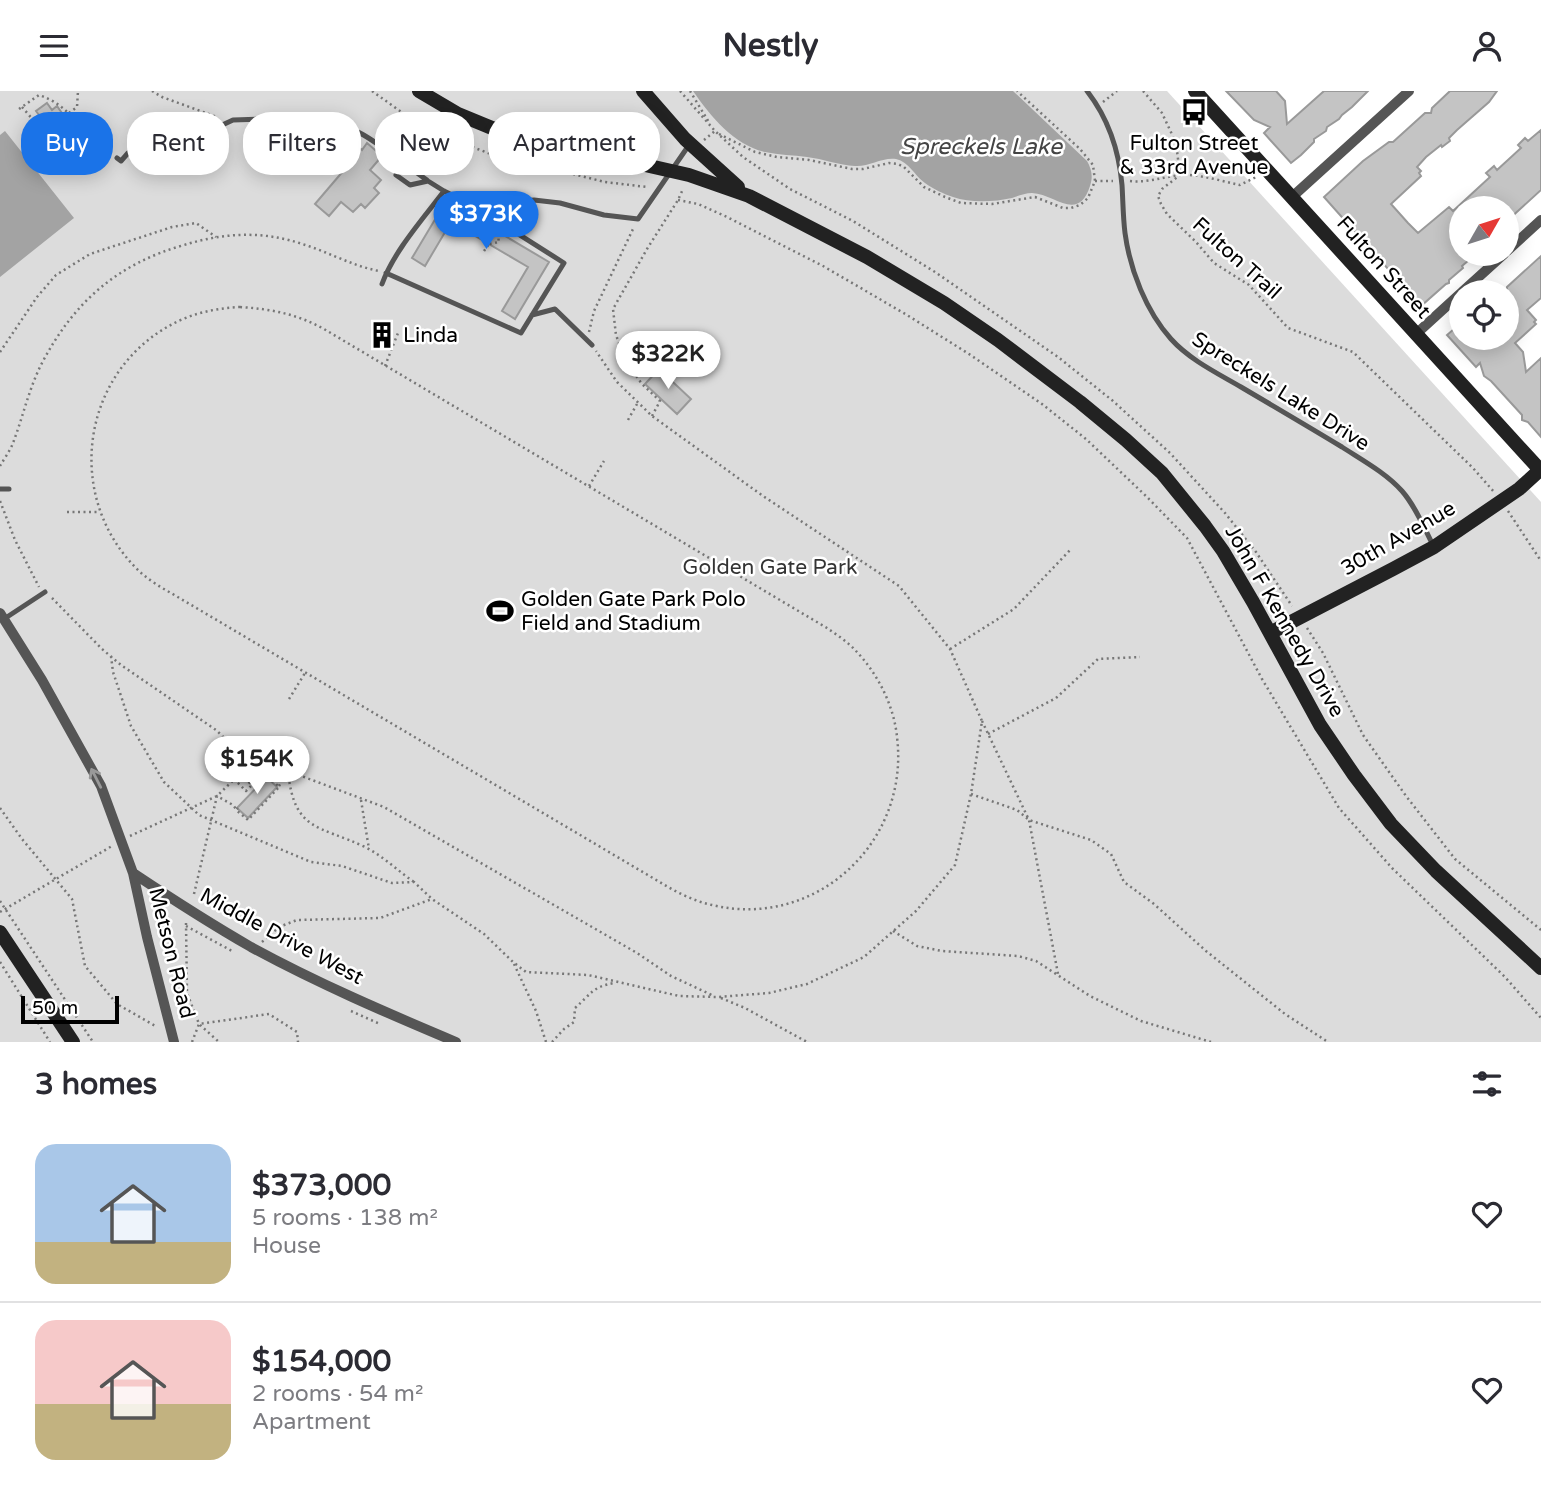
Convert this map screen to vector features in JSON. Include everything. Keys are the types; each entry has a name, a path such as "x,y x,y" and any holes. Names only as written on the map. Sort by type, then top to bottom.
{"street":[{"name":"John F Kennedy Drive","path":"419,91 458,114 492,128 672,171 719,184 749,196 867,257 944,303 998,340 1105,422 1163,473 1223,551 1320,725 1391,824 1436,871 1541,968"},
{"name":"John F Kennedy Drive","path":"643,91 697,142 716,168 749,196"},
{"name":"Fulton Street","path":"1195,91 1541,470"},
{"path":"1292,197 1409,91"},
{"path":"1519,240 1541,220"},
{"path":"1474,280 1490,266"},
{"path":"1416,334 1449,303"},
{"name":"30th Avenue","path":"1270,633 1434,547 1519,489 1541,470"},
{"path":"2,616 43,680 101,786 133,873"},
{"name":"Middle Drive West","path":"133,873 254,948 456,1042"},
{"name":"Metson Road","path":"133,873 173,1039"},
{"path":"0,932 73,1042"}],"lane":[{"name":"Spreckels Lake Drive","path":"1087,91 1105,119 1114,146 1121,180 1126,235 1134,271 1160,326 1172,340 1203,365 1353,454 1389,480 1410,502 1434,547"},
{"path":"117,158 121,161 128,153 192,139 233,120 308,117 328,119 363,135 428,181 564,263 521,333 386,273"},
{"path":"470,204 534,200 560,203 604,215 638,219 672,171 697,142"},
{"path":"396,175 410,185 428,181"},
{"path":"382,284 386,273 412,233 444,191"},
{"path":"532,315 555,309 592,345"},
{"path":"0,489 9,489"},
{"path":"2,616 46,591"}],"path":[{"path":"70,112 77,107 78,91"},
{"path":"152,91 214,116 233,120"},
{"path":"372,91 407,116 441,135 488,153 605,182 647,187"},
{"path":"690,91 715,131 745,148 765,155 852,169 898,163 924,187 961,203 992,204 1035,197 1063,208 1080,205 1088,198 1095,181 1093,165 1086,154 1017,91"},
{"path":"1098,106 1117,91"},
{"path":"1143,91 1162,113 1176,143 1180,176"},
{"path":"24,112 20,108 39,95 68,112"},
{"path":"697,142 715,131"},
{"path":"1095,181 1139,182 1199,176 1240,185 1268,171"},
{"name":"Fulton Trail","path":"1180,176 1158,196 1167,214 1214,263 1249,285 1288,328 1353,352 1474,468 1501,501 1541,561"},
{"path":"652,416 660,401 642,384 626,362 616,335 614,309 678,200 684,185"},
{"path":"678,200 698,204 727,217 811,260 907,315 1042,404 1095,447 1187,538 1262,679 1339,808 1392,869 1506,977 1541,1018"},
{"path":"638,219 594,310 589,332 592,345 607,369 652,416 763,496 899,586 950,649 1029,820 1058,975"},
{"path":"0,352 37,297 56,275 90,254 172,227 196,223 215,237"},
{"path":"0,466 12,446 40,366 65,325 108,281 140,261 176,247 215,237 244,235 272,237 311,247 358,266 386,273"},
{"path":"484,251 489,244"},
{"path":"240,307 269,309 310,322 589,486 827,628 856,651 877,679 897,731 897,785 886,818 869,847 851,868 828,886 780,906 752,909 712,905 685,896 305,673 148,578 128,559 117,545 100,512 94,487 92,443 98,413 110,386 127,361 148,340 172,325 198,314 240,307"},
{"path":"385,366 398,333"},
{"path":"628,419 638,403"},
{"path":"589,486 604,461"},
{"path":"0,501 15,540 41,589 121,665 216,730 251,763 288,771 384,807 637,953 671,976 745,1008 807,1042"},
{"path":"67,512 100,512"},
{"path":"950,649 1014,609 1070,549"},
{"path":"1303,622 1323,653 1363,734 1406,796 1455,859 1541,930"},
{"path":"111,656 113,672 131,726 164,782 199,815 311,862 342,866 392,883 414,882"},
{"path":"988,734 1056,698 1098,659 1140,657"},
{"path":"289,699 305,673"},
{"path":"288,771 290,791 299,814 310,824 369,849 414,882 432,899 484,934 526,972 588,975 678,996 718,997 769,993 807,984 864,957 916,911 955,865 971,794 982,721"},
{"path":"145,829 217,796 251,763 268,736"},
{"path":"234,779 246,791 252,785 247,781 262,765"},
{"path":"250,783 262,770 279,787"},
{"path":"217,796 233,805 247,821 279,787 288,771"},
{"path":"971,794 1017,810 1029,820 1091,840 1111,854 1124,882 1285,1014 1328,1042"},
{"path":"194,894 217,796"},
{"path":"361,799 369,849"},
{"path":"0,808 72,899 85,966 117,1004 173,1039"},
{"path":"0,912 114,845"},
{"path":"254,948 279,927 297,920 380,918 432,899"},
{"path":"0,901 93,1042"},
{"path":"193,931 186,925 187,993 199,1024 219,1042"},
{"path":"893,931 917,946 942,951 1017,956 1036,961 1090,996 1140,1021 1211,1042"},
{"path":"0,962 50,1042"},
{"path":"513,962 536,1011 546,1042"},
{"path":"552,1042 574,1021 575,1007 594,989 618,982"},
{"path":"199,1024 269,1014 297,1032 299,1042"},
{"path":"192,1042 199,1024"}],"green space":[{"name":"Golden Gate Park","path":"0,91 1167,91 1541,502 1541,1042 0,1042"}],"water":[{"name":"Spreckels Lake","path":"693,91 1013,91 1087,161 1092,173 1091,183 1085,197 1072,205 1032,193 990,201 960,199 928,185 905,163 896,159 855,166 770,153 754,148 724,129"},
{"path":"5,131 21,151 21,175 40,175 74,218 0,277 0,135"}],"building":[{"path":"1226,91 1276,91 1285,101 1287,124 1324,91 1368,91 1291,163 1264,133 1270,127 1254,120"},
{"path":"1450,91 1497,91 1489,102 1449,138 1450,141 1426,157 1417,167 1421,176 1391,204 1418,233 1449,207 1449,266 1463,268 1421,306 1324,197 1363,161 1389,142 1393,142 1425,113 1431,113 1432,108"},
{"path":"47,103 52,110 57,106 61,112 37,112"},
{"path":"1541,130 1541,190 1519,210 1519,196 1469,196 1490,177 1486,173 1494,166 1497,170 1521,148 1518,145 1525,138 1528,141"},
{"path":"367,143 375,150 375,164 370,170 381,180 374,188 379,193 365,208 361,204 353,212 341,202 329,216 315,204 340,175 361,175 361,149"},
{"path":"446,201 549,262 515,319 502,311 528,267 451,222 425,266 412,258"},
{"path":"1541,256 1541,298 1527,310 1536,320 1536,324 1519,339 1519,280 1515,280"},
{"path":"1519,348 1523,352 1526,372 1541,358 1541,437 1528,422 1522,420 1522,415 1484,376 1480,363 1476,367 1461,350 1519,350"},
{"path":"659,369 691,399 677,414 645,384"},
{"path":"262,773 277,787 248,818 237,808 258,786 253,782"}],"place":[{"name":"Fulton Street & 33rd Avenue","path":"1194,112"},
{"name":"Linda","path":"382,335"},
{"name":"Golden Gate Park Polo Field and Stadium","path":"500,611"}]}
